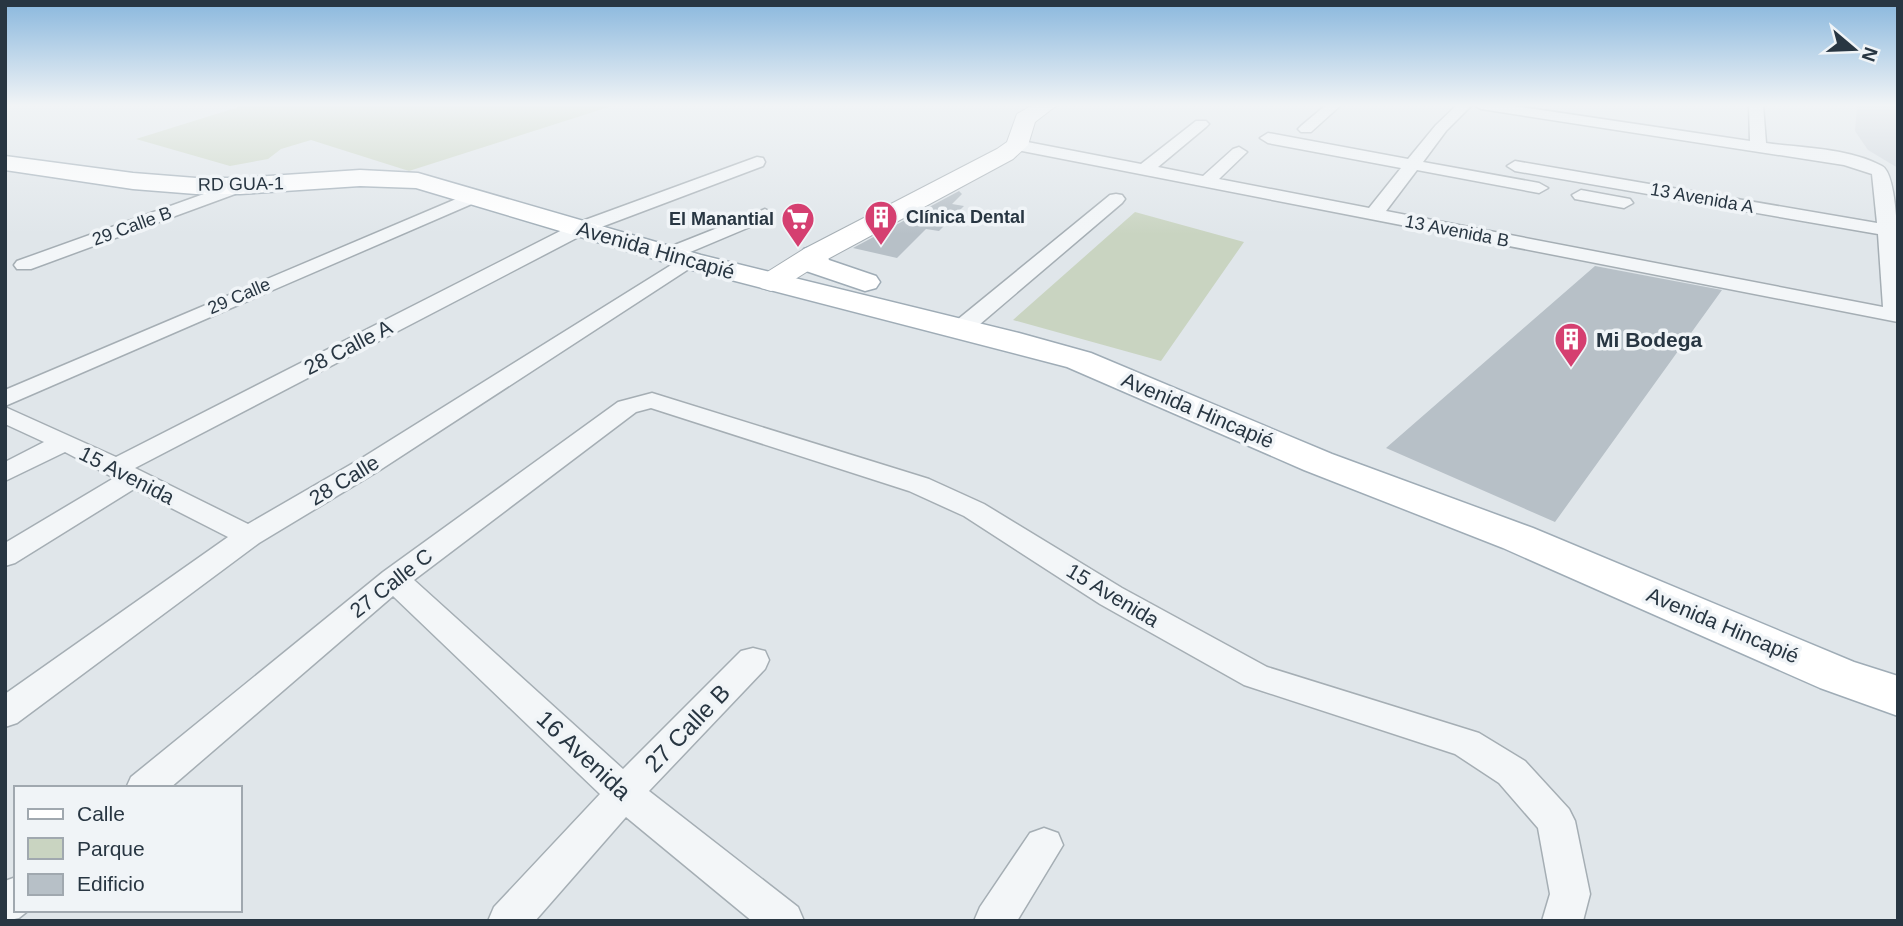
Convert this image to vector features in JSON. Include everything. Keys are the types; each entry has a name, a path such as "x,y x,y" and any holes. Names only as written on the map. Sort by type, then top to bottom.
{"main road":[{"path":"771,282 814,255 1013,148"},
{"name":"RD GUA-1","path":"5,163 133,181 240,186 391,178 418,181 475,197"},
{"name":"Avenida Hincapié","path":"475,197 680,258 1002,338 1079,360 1318,462 1465,517 1838,675 1898,696"},
{"path":"814,255 816,265 826,271 919,299 965,325 1002,338"}],"street":[{"name":"13 Avenida B","path":"1033,148 1896,316"},
{"path":"1144,170 1171,148"},
{"name":"13 Avenida A","path":"1325,148 1624,203"},
{"path":"1374,214 1425,148"},
{"path":"1772,148 1847,160 1870,166 1881,173 1896,316"},
{"path":"1206,182 1239,152"},
{"path":"581,228 757,162"},
{"name":"13 Avenida A","path":"1515,166 1887,221"},
{"path":"1640,172 1887,221"},
{"name":"29 Calle B","path":"24,265 240,186"},
{"name":"29 Calle","path":"5,399 475,197"},
{"path":"965,325 1116,199"},
{"name":"28 Calle","path":"5,713 248,536 371,464 680,258 765,214"},
{"name":"28 Calle A","path":"5,556 124,472 581,228"},
{"name":"15 Avenida","path":"652,400 919,485 974,510 1111,596 1256,676 1467,743 1512,772 1556,821"},
{"name":"27 Calle C","path":"147,786 394,579 627,407 652,400"},
{"name":"15 Avenida","path":"5,414 248,536"},
{"path":"5,473 63,443"},
{"name":"16 Avenida","path":"394,579 624,793 783,921"},
{"name":"27 Calle B","path":"509,921 624,793 753,660"},
{"path":"1556,821 1570,894 1562,921"},
{"path":"994,921 1044,845"}],"shaded area":[{"path":"1867,148 1898,148 1898,168"}],"green space":[{"path":"168,148 284,148 268,159 230,166"},
{"path":"337,148 480,148 409,171"},
{"path":"1135,212 1244,242 1161,361 1013,320"}],"building":[{"path":"959,191 962,194 952,204 964,206 939,231 926,229 897,258 853,248"},
{"name":"Mi Bodega","path":"1595,266 1722,290 1555,522 1386,448"}],"place":[{"name":"Clínica Dental","path":"881,247"},
{"name":"El Manantial","path":"798,249"},
{"name":"Mi Bodega","path":"1571,369"}]}
